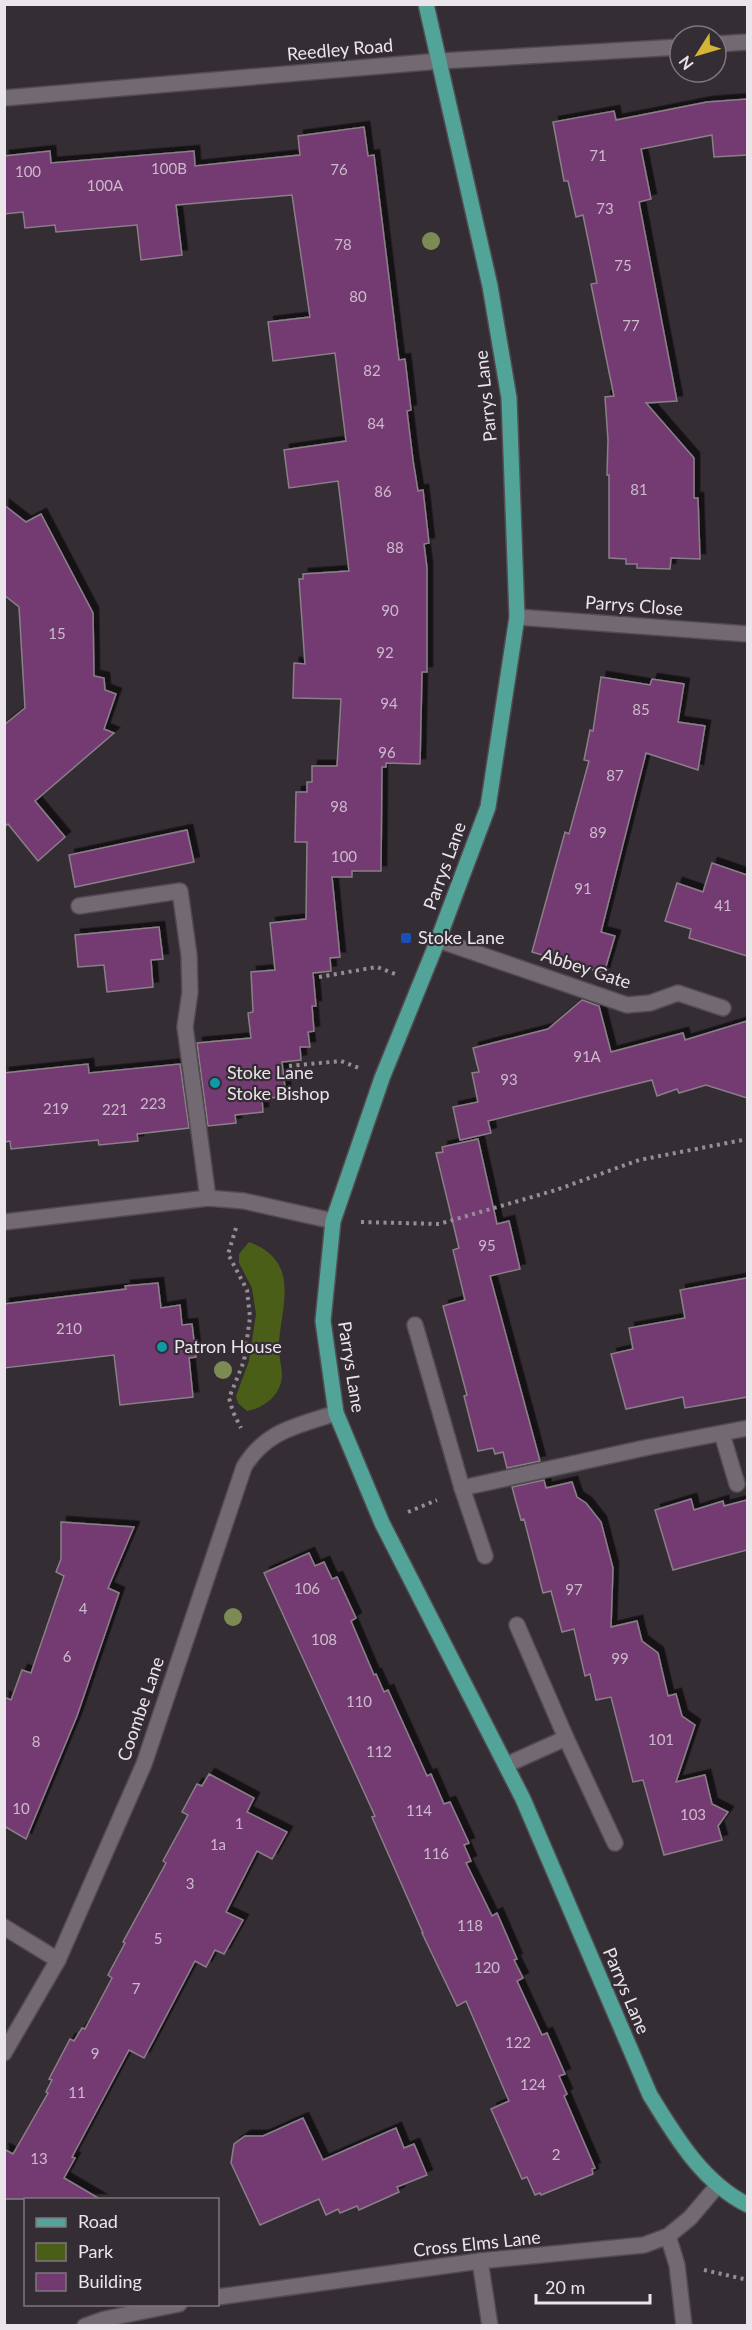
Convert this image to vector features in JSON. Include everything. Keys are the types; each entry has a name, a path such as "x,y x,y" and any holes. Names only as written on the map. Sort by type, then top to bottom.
{"main road":[{"name":"Parrys Lane","path":"426,4 490,286 509,398 517,617 488,807 438,940 382,1078 333,1221 323,1322 336,1413 382,1523 523,1798 650,2095 686,2150 718,2185 747,2205"}],"street":[{"path":"728,43 747,42"},
{"name":"Reedley Road","path":"4,99 440,62 668,48"},
{"name":"Parrys Close","path":"517,617 747,634"},
{"path":"79,906 180,891 189,955 190,992 185,1027 208,1198"},
{"name":"Abbey Gate","path":"438,940 627,1005 650,1003 678,993 723,1008"},
{"path":"4,1222 208,1198 244,1202 333,1221"},
{"path":"415,1325 462,1488 485,1556"},
{"name":"Coombe Lane","path":"4,2053 58,1960 144,1764 244,1467 252,1454 278,1432 336,1413"},
{"path":"462,1488 747,1428"},
{"path":"722,1434 737,1484"},
{"path":"517,1625 615,1843"},
{"path":"506,1765 566,1738"},
{"path":"4,1927 58,1960"},
{"name":"Cross Elms Lane","path":"219,2297 480,2261 644,2245 668,2236 690,2217 718,2185"},
{"path":"668,2236 677,2265 684,2325"},
{"path":"480,2261 490,2325"},
{"path":"85,2325 171,2306"}],"path":[{"path":"320,977 377,967"},
{"path":"290,1066 341,1060"},
{"path":"333,1221 439,1224 556,1190 639,1160 747,1139"},
{"path":"244,1202 228,1254 247,1290 250,1317 243,1361 229,1398 252,1454"},
{"path":"382,1523 462,1488"},
{"path":"677,2265 747,2280"}],"green space":[{"path":"249,1242 265,1250 282,1271 284,1297 279,1345 282,1374 279,1388 266,1403 247,1411 238,1403 236,1396 249,1361 256,1314 252,1288 239,1263 239,1254"}],"building":[{"path":"747,99 747,155 714,157 712,135 641,149 651,199 639,202 677,401 646,403 694,458 694,498 698,498 700,559 671,558 670,569 637,568 637,564 626,564 626,559 609,558 609,475 607,475 608,440 605,397 614,396 591,284 597,283 583,215 576,217 568,181 564,181 553,122 614,111 616,120 707,102"},
{"path":"364,127 368,156 374,155 399,360 405,359 411,410 407,411 413,460 418,491 423,490 429,543 424,544 427,568 427,672 422,672 420,764 386,763 386,767 382,767 381,871 352,871 352,877 332,877 340,957 330,958 331,971 313,973 316,1006 312,1006 314,1031 308,1032 310,1047 300,1047 301,1060 282,1062 286,1096 262,1099 263,1112 235,1115 236,1123 208,1126 197,1043 251,1038 248,1013 253,1012 251,972 275,970 270,923 306,919 307,842 295,842 296,792 307,792 307,782 312,782 312,766 337,766 341,699 293,698 294,663 305,664 299,579 303,579 303,574 349,571 338,481 289,488 284,450 346,441 335,353 273,361 268,322 310,317 292,195 176,205 182,255 141,260 137,225 56,232 55,225 25,228 23,212 4,214 4,156 50,151 51,163 194,151 195,166 300,155 298,136"},
{"path":"4,505 26,522 41,514 93,613 94,676 104,678 105,690 116,694 104,729 114,733 35,801 65,837 38,861 8,824 4,827 4,725 25,708 19,607 4,595"},
{"path":"601,677 650,685 652,679 684,684 678,722 705,726 698,770 646,753 601,932 615,936 604,973 532,952 565,832 569,834 589,761 584,760 590,730 593,731"},
{"path":"187,830 194,862 75,887 69,855"},
{"path":"712,863 747,875 747,956 689,938 691,929 665,921 677,883 703,892"},
{"path":"159,927 163,959 151,960 153,987 107,992 104,965 78,967 75,935"},
{"path":"582,1000 599,1006 611,1052 683,1033 685,1040 747,1021 747,1098 706,1085 679,1093 677,1089 657,1096 652,1080 488,1121 491,1133 460,1140 453,1107 478,1102 472,1073 479,1072 473,1048 548,1029"},
{"path":"88,1064 89,1073 180,1064 189,1128 137,1134 138,1141 99,1145 98,1140 11,1149 10,1141 4,1142 4,1073"},
{"path":"478,1139 497,1224 509,1221 520,1269 490,1276 540,1461 507,1468 503,1452 495,1454 493,1448 478,1451 464,1396 467,1395 443,1306 465,1300 453,1250 459,1248 436,1153 443,1152 442,1147"},
{"path":"747,1278 747,1397 685,1408 683,1397 626,1409 611,1354 633,1349 629,1328 685,1318 680,1290"},
{"path":"158,1283 161,1308 180,1305 182,1325 192,1324 196,1357 189,1358 193,1397 120,1405 114,1355 4,1368 4,1304"},
{"path":"544,1480 546,1488 572,1482 577,1497 586,1503 601,1522 613,1568 611,1627 637,1621 642,1641 658,1653 668,1696 676,1694 682,1716 695,1725 676,1782 705,1775 712,1804 728,1812 718,1826 722,1840 664,1855 643,1780 633,1782 611,1697 596,1700 590,1674 585,1676 574,1629 562,1632 551,1591 543,1593 524,1519 521,1520 512,1487"},
{"path":"691,1499 694,1510 723,1501 724,1506 747,1500 747,1550 673,1570 655,1510"},
{"path":"61,1522 134,1527 108,1588 119,1593 77,1716 26,1839 4,1826 4,1697 11,1700 22,1670 31,1673 64,1576 56,1572 61,1559"},
{"path":"309,1553 315,1566 324,1562 332,1579 337,1577 356,1618 351,1621 374,1675 376,1674 384,1692 388,1690 427,1776 431,1774 444,1804 450,1802 469,1843 464,1845 471,1861 466,1863 492,1916 497,1913 523,1978 517,1981 542,2035 547,2033 565,2074 559,2076 567,2094 564,2096 595,2168 592,2169 593,2174 541,2195 540,2193 535,2195 527,2177 522,2179 491,2109 509,2101 466,2001 457,2006 422,1933 372,1817 375,1816 264,1573"},
{"path":"209,1774 254,1798 247,1812 287,1832 272,1859 257,1851 226,1912 243,1920 224,1954 215,1950 206,1967 195,1961 144,2058 129,2050 72,2157 75,2158 64,2178 98,2198 4,2199 4,2149 13,2154 48,2093 46,2092 52,2080 49,2079 70,2039 74,2041 82,2028 85,2029 112,1978 108,1975 125,1943 123,1942 166,1863 163,1861 188,1815 182,1812 197,1784 202,1786"},
{"path":"303,2118 323,2160 396,2128 404,2148 414,2144 427,2175 397,2187 399,2192 359,2210 357,2206 340,2213 338,2209 326,2215 319,2199 260,2225 231,2163 234,2144 245,2136 263,2136"}],"place":[{"name":"Stoke Lane","path":"406,938"},
{"name":"Stoke Lane Stoke Bishop","path":"215,1083"},
{"name":"Patron House","path":"162,1347"}]}
